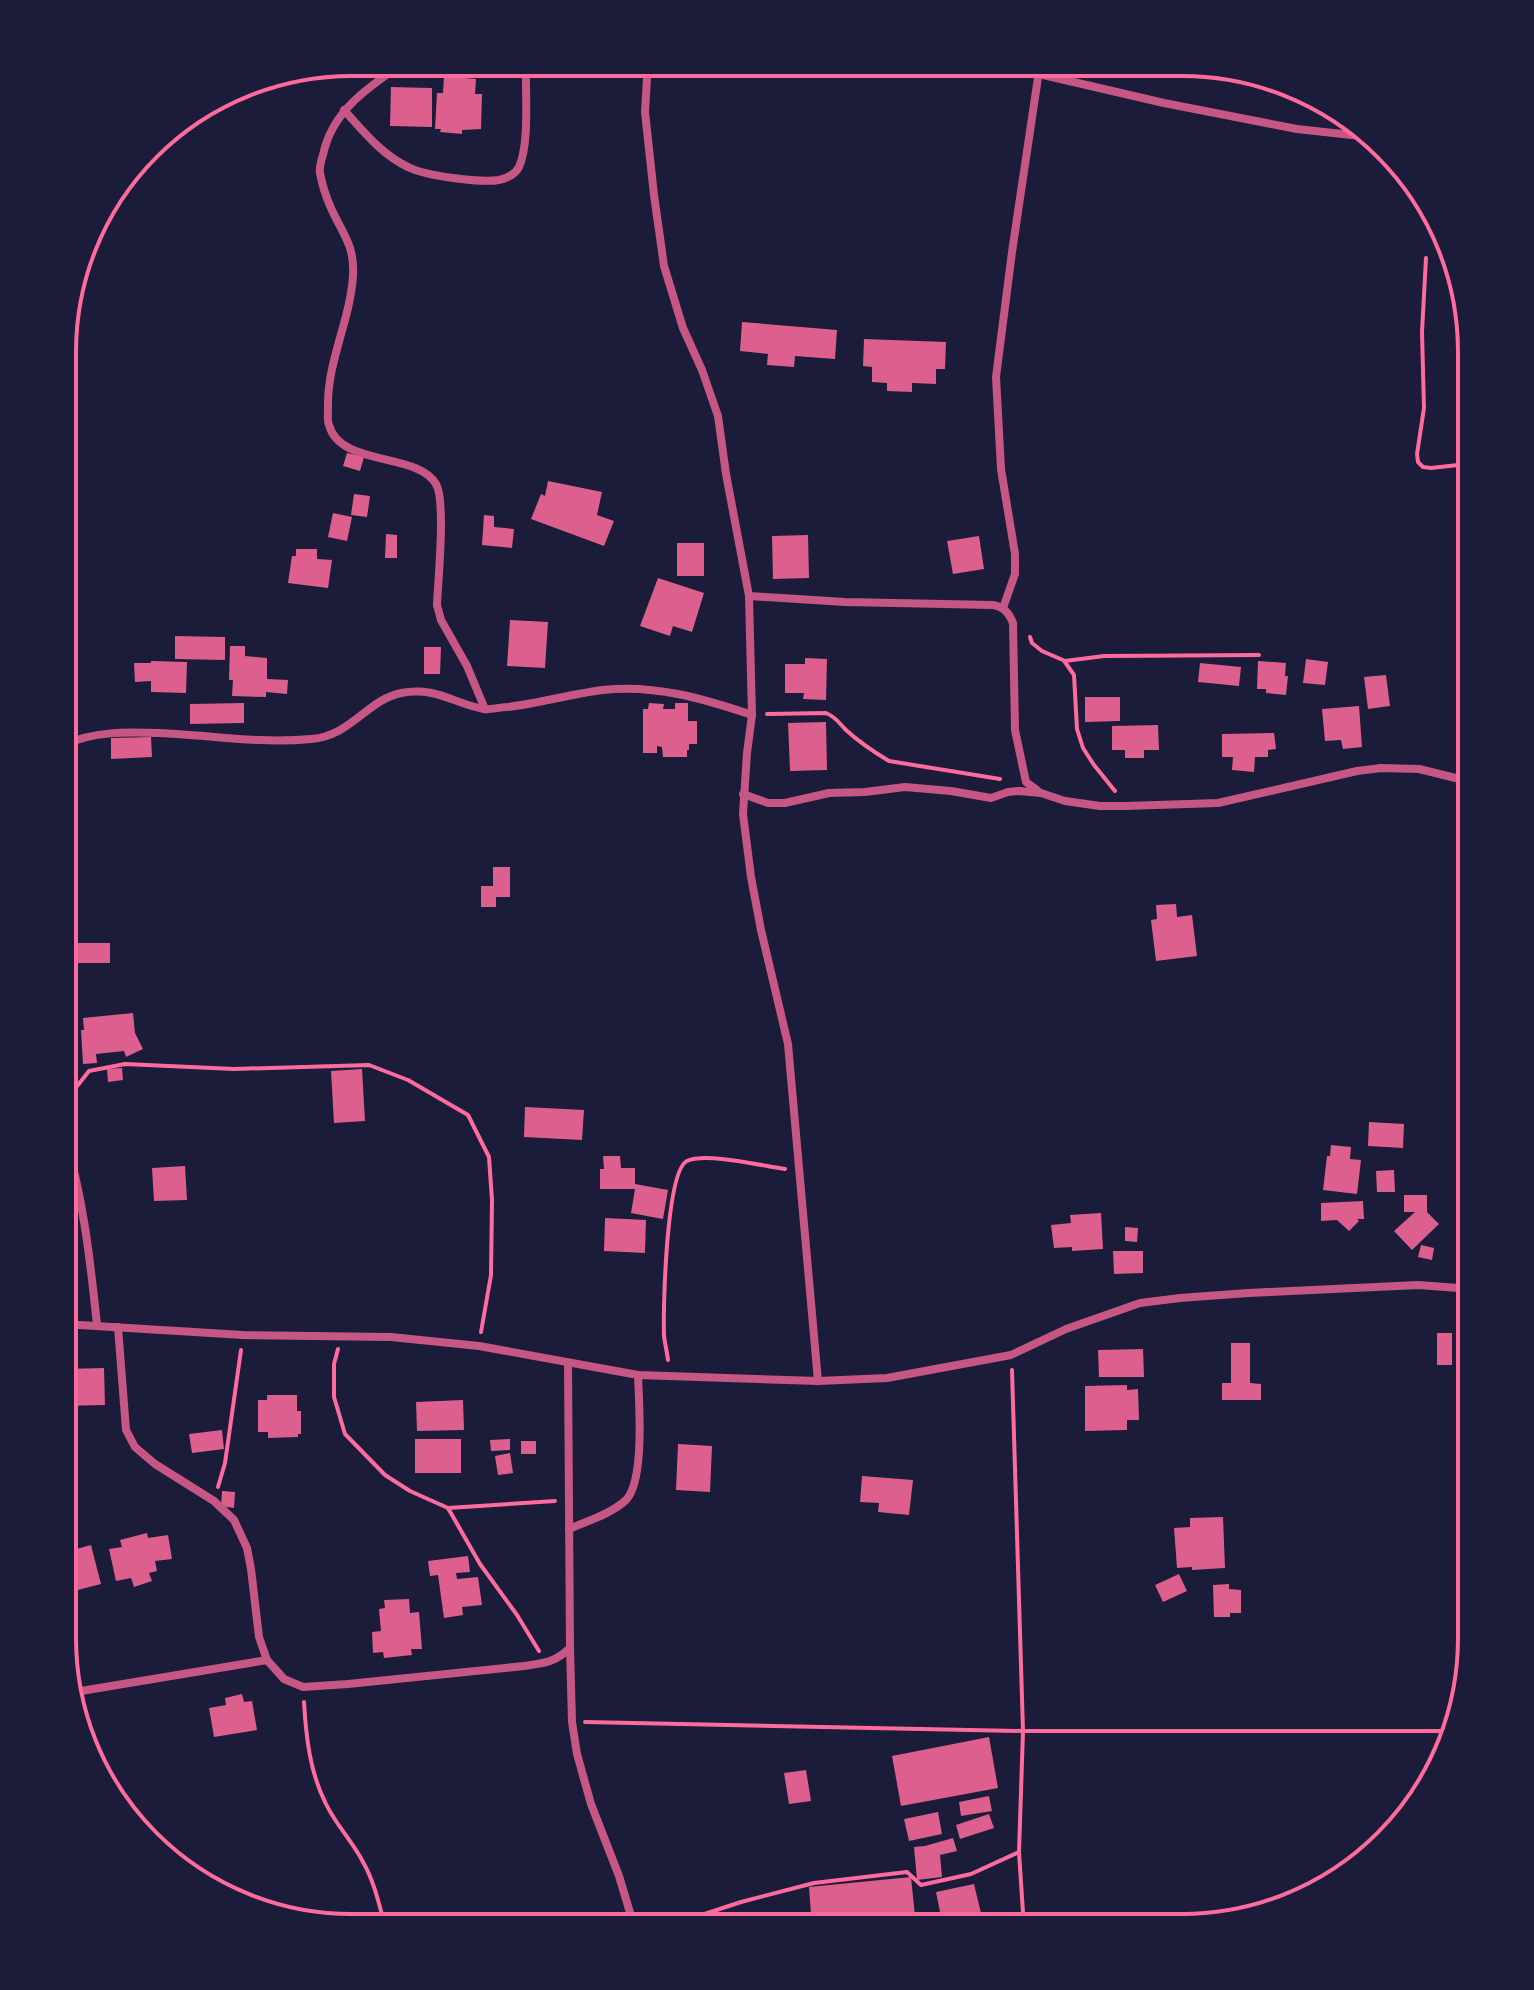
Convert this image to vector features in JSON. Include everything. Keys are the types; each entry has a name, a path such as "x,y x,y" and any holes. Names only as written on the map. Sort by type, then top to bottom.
{"street":[{"path":"1003,608 1015,574 1015,554 1001,469 996,377 1039,76"},
{"path":"1048,76 1297,129 1352,135"},
{"path":"382,77 344,110 326,139 319,170 330,206 350,246 353,273 350,306 328,392 328,425 337,442 368,456 409,466 425,473 436,483 441,500 437,605 441,620 467,666 485,709"},
{"path":"344,110 381,149 409,168 441,175 498,180 512,175 519,166 525,140 526,77"},
{"path":"647,77 645,112 664,266 683,328 718,416 749,596 752,715 743,814 756,904 788,1044 818,1381"},
{"path":"749,596 845,602 993,605 1003,608 1013,623 1015,730 1026,782 1041,793"},
{"path":"76,740 125,732 276,741 313,739 330,736 346,728 382,700 412,691 438,694 485,709 605,690 657,691 711,702 752,715"},
{"path":"743,794 768,803 785,803 829,793 905,787 991,798 1019,791 1100,806 1125,806 1218,803 1381,768 1419,769 1458,778"},
{"path":"76,1176 89,1244 97,1325"},
{"path":"76,1324 243,1335 391,1337 479,1346 638,1375 818,1381 887,1378 1011,1355 1066,1329 1140,1303 1234,1294 1418,1285 1457,1288"},
{"path":"118,1327 126,1430 135,1447 155,1464 214,1501 234,1520 247,1548 259,1637 267,1660 284,1679 303,1687 547,1663 570,1648"},
{"path":"568,1364 572,1722 591,1804 630,1914"},
{"path":"569,1529 613,1509 628,1498 635,1479 640,1437 638,1375"},
{"path":"81,1691 267,1660"}],"path":[{"path":"1426,258 1422,332 1424,408 1418,462 1423,467 1431,468 1458,465"},
{"path":"1028,628 1032,643 1065,661 1104,656 1259,655"},
{"path":"1065,661 1074,675 1077,729 1083,748 1125,806"},
{"path":"752,715 826,713 889,761 1026,782"},
{"path":"76,1087 89,1071 125,1064 234,1069 369,1065 408,1080 468,1115 489,1157 492,1200 491,1275 479,1346"},
{"path":"670,1376 664,1335 668,1222 680,1167 687,1161 721,1159 799,1172"},
{"path":"214,1501 225,1463 243,1335"},
{"path":"341,1336 334,1364 334,1397 345,1434 385,1475 410,1491 448,1508 570,1500"},
{"path":"1011,1355 1023,1731 1019,1852 1023,1914"},
{"path":"448,1508 480,1564 547,1663"},
{"path":"303,1687 305,1732 326,1804 364,1862 382,1914"},
{"path":"572,1722 1023,1731 1441,1731"},
{"path":"705,1914 814,1883 907,1872 921,1885 971,1874 1019,1852"}],"building":[{"path":"444,77 476,79 475,94 482,94 481,129 462,130 462,134 435,129 437,93 443,93"},
{"path":"391,87 432,88 432,127 390,126"},
{"path":"742,322 837,330 835,359 795,356 794,367 767,365 768,354 740,351"},
{"path":"864,339 946,342 945,369 936,369 936,384 912,383 912,392 887,391 887,383 872,382 872,367 863,366"},
{"path":"347,453 364,457 360,471 343,466"},
{"path":"548,481 602,492 597,515 614,521 604,546 531,519 541,494 545,496"},
{"path":"354,494 370,496 367,517 351,515"},
{"path":"333,513 352,517 347,541 328,537"},
{"path":"484,515 494,516 494,527 514,529 512,548 482,545"},
{"path":"386,534 397,535 397,558 385,558"},
{"path":"808,535 809,578 773,579 772,536"},
{"path":"979,536 984,569 953,574 947,541"},
{"path":"677,543 704,543 704,576 677,576"},
{"path":"296,549 317,549 317,559 332,560 328,588 288,583"},
{"path":"658,578 704,593 692,632 673,626 670,636 640,626"},
{"path":"510,620 548,622 545,668 507,666"},
{"path":"175,636 225,637 225,660 175,659"},
{"path":"230,646 245,646 245,656 267,658 267,679 288,680 287,694 266,692 266,697 232,696"},
{"path":"424,647 441,647 440,674 424,674"},
{"path":"805,658 827,659 826,700 803,699 804,693 785,693 785,664 805,664"},
{"path":"1306,659 1328,662 1325,685 1303,683"},
{"path":"1258,661 1286,663 1286,695 1257,689"},
{"path":"187,662 186,693 151,692 151,681 135,682 134,663"},
{"path":"1200,663 1241,667 1239,686 1198,682"},
{"path":"1386,675 1390,706 1368,709 1364,677"},
{"path":"1085,697 1120,697 1120,721 1085,722"},
{"path":"244,703 244,723 190,724 190,704"},
{"path":"649,703 664,704 663,709 675,709 675,703 688,703 688,721 697,721 697,744 689,744 687,757 663,757 662,747 657,746 657,753 643,753 643,709 648,709"},
{"path":"1359,706 1362,747 1343,749 1341,740 1325,741 1322,709"},
{"path":"826,722 827,770 790,771 788,723"},
{"path":"1158,725 1159,750 1144,750 1144,758 1125,758 1125,750 1112,750 1112,726"},
{"path":"1274,733 1276,749 1268,750 1268,757 1255,757 1254,772 1232,770 1233,757 1222,757 1222,734"},
{"path":"151,737 152,757 111,759 111,738"},
{"path":"493,867 510,867 510,897 496,897 496,907 481,907 481,886 493,886"},
{"path":"1176,904 1177,917 1192,915 1197,956 1156,961 1151,920 1157,919 1156,905"},
{"path":"76,943 110,943 110,963 76,963"},
{"path":"133,1013 135,1033 143,1049 126,1057 124,1051 96,1054 97,1063 83,1064 83,1018"},
{"path":"122,1068 123,1080 108,1082 107,1069"},
{"path":"362,1069 365,1121 334,1123 331,1071"},
{"path":"525,1107 584,1110 582,1140 524,1137"},
{"path":"1369,1122 1404,1124 1403,1148 1368,1146"},
{"path":"1331,1145 1351,1147 1350,1159 1361,1160 1357,1194 1323,1190"},
{"path":"603,1156 620,1156 621,1168 635,1168 635,1184 668,1190 663,1219 631,1213 635,1189 600,1189"},
{"path":"185,1166 187,1200 154,1201 152,1168"},
{"path":"1394,1170 1395,1192 1377,1192 1376,1171"},
{"path":"1404,1195 1427,1195 1427,1212 1439,1224 1412,1250 1394,1231 1415,1212 1404,1212"},
{"path":"1363,1201 1364,1219 1357,1219 1359,1221 1349,1231 1337,1220 1321,1221 1321,1203"},
{"path":"1101,1213 1103,1249 1072,1251 1072,1247 1054,1248 1051,1225 1071,1223 1070,1215"},
{"path":"605,1218 646,1220 645,1253 604,1251"},
{"path":"1125,1227 1138,1228 1137,1242 1125,1241"},
{"path":"1421,1245 1434,1248 1432,1260 1418,1257"},
{"path":"1113,1251 1143,1251 1143,1273 1114,1274"},
{"path":"1437,1333 1452,1333 1452,1365 1437,1365"},
{"path":"1231,1343 1250,1343 1250,1383 1261,1384 1261,1400 1222,1400 1222,1383 1231,1383"},
{"path":"1143,1349 1144,1377 1099,1377 1098,1350"},
{"path":"104,1368 105,1405 76,1406 76,1369"},
{"path":"1127,1385 1127,1390 1138,1389 1139,1420 1127,1420 1127,1430 1085,1431 1085,1386"},
{"path":"267,1395 297,1395 297,1411 301,1411 301,1434 298,1437 268,1438 268,1432 258,1432 258,1400 267,1400"},
{"path":"463,1400 464,1430 417,1431 416,1402"},
{"path":"222,1430 224,1449 192,1453 189,1434"},
{"path":"415,1439 461,1439 461,1473 415,1473"},
{"path":"510,1439 510,1450 491,1451 490,1440"},
{"path":"521,1441 536,1441 536,1454 521,1454"},
{"path":"678,1444 712,1446 710,1492 676,1490"},
{"path":"510,1453 513,1473 498,1475 495,1456"},
{"path":"862,1476 913,1480 909,1515 878,1512 879,1503 860,1502"},
{"path":"222,1491 235,1492 234,1508 221,1506"},
{"path":"1223,1517 1225,1568 1177,1568 1174,1528 1190,1527 1190,1518"},
{"path":"147,1533 148,1538 168,1535 172,1559 155,1561 157,1571 149,1573 152,1581 134,1587 131,1578 116,1581 109,1549 122,1547 120,1540"},
{"path":"91,1545 101,1584 76,1590 76,1549"},
{"path":"468,1556 470,1572 456,1573 457,1579 478,1577 482,1605 462,1607 463,1615 444,1618 438,1575 430,1576 428,1561"},
{"path":"1179,1574 1187,1591 1163,1602 1155,1585"},
{"path":"1229,1584 1229,1589 1241,1590 1241,1613 1214,1617 1213,1585"},
{"path":"409,1599 410,1613 419,1612 422,1649 411,1649 412,1655 384,1658 383,1652 373,1653 372,1632 381,1631 379,1609 385,1608 384,1600"},
{"path":"242,1694 244,1702 252,1701 257,1730 214,1737 209,1708 226,1705 225,1698"},
{"path":"989,1737 998,1788 901,1806 892,1756"},
{"path":"806,1770 811,1801 789,1804 784,1773"},
{"path":"989,1796 992,1811 961,1816 959,1802"},
{"path":"938,1812 942,1834 909,1841 904,1819"},
{"path":"989,1814 994,1828 960,1839 956,1825"},
{"path":"953,1838 957,1851 940,1855 942,1877 917,1880 914,1847"},
{"path":"911,1877 915,1914 811,1914 809,1887"},
{"path":"974,1884 981,1913 940,1914 936,1892"}]}
